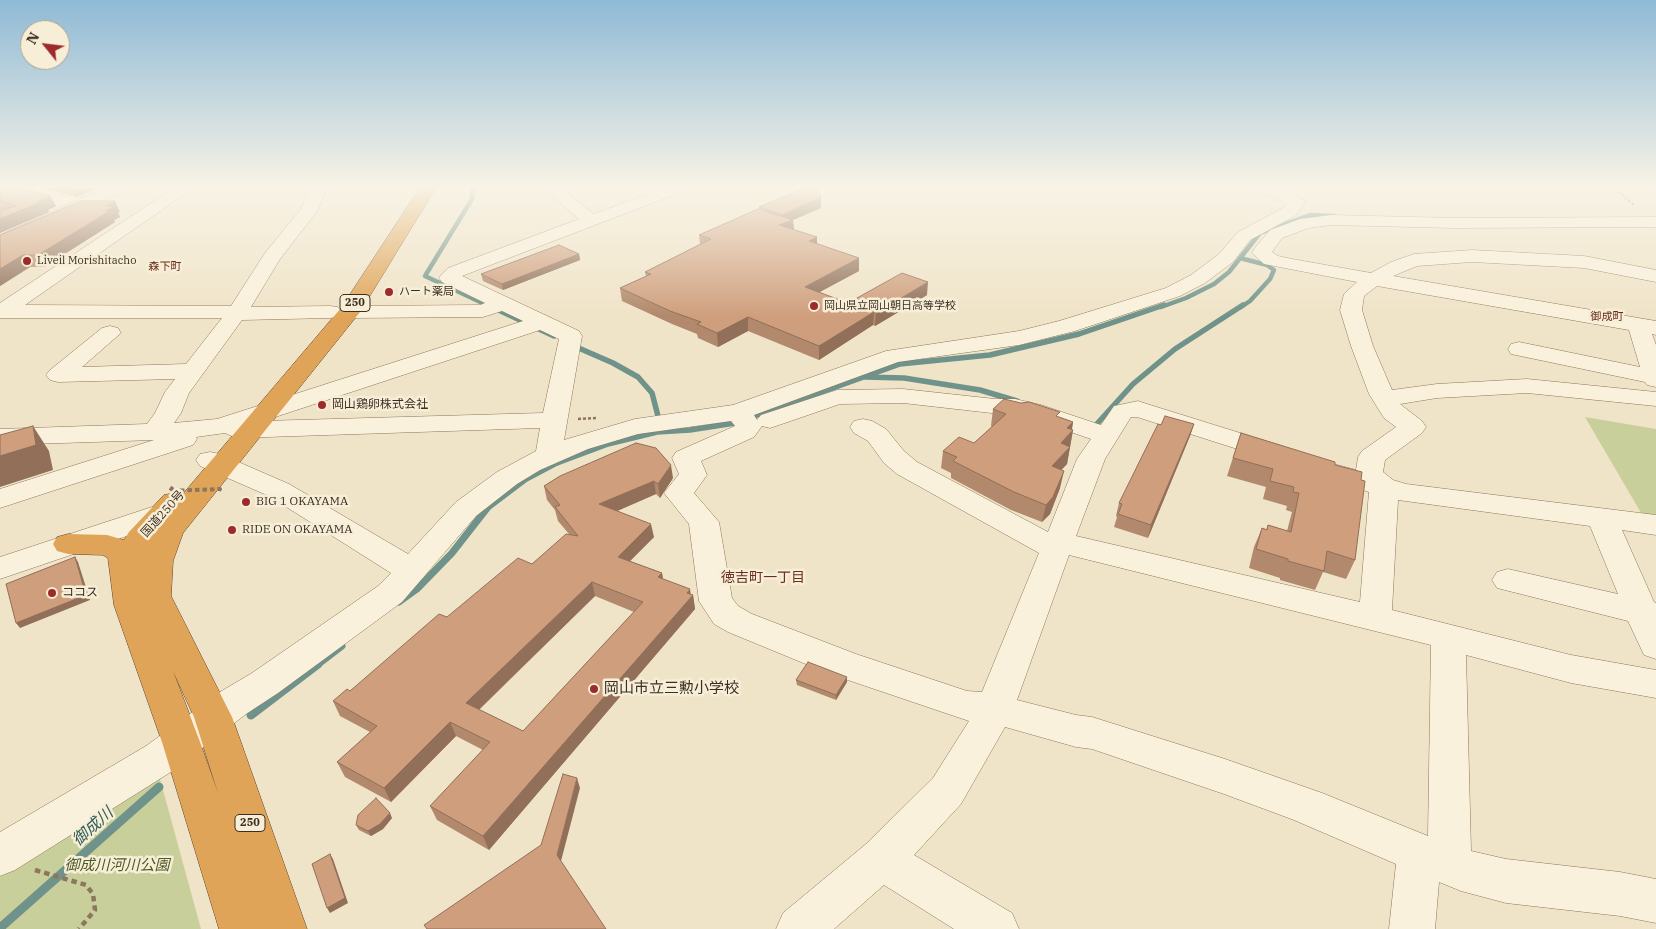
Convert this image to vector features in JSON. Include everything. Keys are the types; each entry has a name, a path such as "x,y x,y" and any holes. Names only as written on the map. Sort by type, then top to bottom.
{"highway":[{"name":"国道250号","path":"126,566 140,539 175,504 218,472 265,388 340,312 390,229"},
{"name":"国道250号","path":"244,423 340,312 398,229"},
{"name":"国道250号","path":"175,504 169,530 158,561 155,596 214,717 284,929"},
{"path":"68,544 107,546 123,552 131,605 181,742 235,926"}],"street":[{"path":"0,241 27,229"},
{"path":"0,311 123,229"},
{"path":"156,432 168,413 177,392 236,313 272,257 294,229"},
{"path":"550,455 549,447 571,336 534,324 495,306 449,278 455,272 567,229"},
{"path":"744,419 894,356 972,347 1019,338 1067,326 1173,292 1198,279 1268,229"},
{"path":"1257,238 1289,229"},
{"path":"1545,229 1584,262"},
{"path":"1257,238 1261,253 1271,260 1372,280 1647,326 1656,383"},
{"path":"1384,488 1369,474 1372,457 1413,427 1393,413 1384,399 1362,346 1352,310 1354,294 1372,280 1398,266 1414,260 1442,257 1508,257 1584,262 1656,276"},
{"path":"0,311 340,312 495,306"},
{"path":"0,499 244,423 534,324"},
{"path":"110,334 58,375 193,371"},
{"path":"1526,386 1518,341 1656,383"},
{"path":"1384,399 1437,390 1526,386 1591,390 1656,383"},
{"path":"0,855 124,781 390,594 412,572 448,527 466,509 507,478 550,455 579,443 636,427 744,419 837,398 903,396 994,407 1015,407 1107,436"},
{"path":"799,929 880,859 947,791 983,732 994,710 1092,459 1123,411 1138,409 1404,493 1656,525"},
{"path":"744,419 745,430 686,458 693,475 678,494 704,522 716,601 726,614 740,623 843,664 967,706 994,710 1076,731 1092,733 1216,774 1307,806 1426,863 1506,881 1620,894 1656,901"},
{"path":"0,437 156,432 244,423 555,420"},
{"path":"863,427 877,434 894,457 907,468 1057,545 1375,618 1572,669 1656,684"},
{"path":"218,472 279,490 412,572"},
{"path":"1375,618 1384,488"},
{"path":"0,568 175,504"},
{"path":"1602,518 1649,614 1656,646"},
{"path":"1508,580 1649,614"},
{"path":"1412,929 1426,863 1448,637"},
{"path":"880,859 996,929"}],"path":[{"path":"175,504 170,491 220,489 218,472"},
{"path":"36,869 86,885 93,894 95,910 79,929"}],"green space":[{"path":"1585,417 1656,429 1656,520 1644,518"},
{"name":"御成川河川公園","path":"157,768 201,929 0,929 0,863"}],"building":[{"path":"13,229 80,229 38,255 23,255 0,269 0,235"},
{"path":"712,229 793,229 817,237 809,241 859,258 805,287 848,303 902,273 928,282 819,346 748,317 717,333 697,324 701,322 670,311 620,288 651,274 645,272 711,239 699,235"},
{"path":"559,245 579,254 502,284 481,274"},
{"path":"1004,399 1021,403 1029,402 1060,412 1056,416 1073,422 1067,428 1073,430 1061,443 1070,447 1052,466 1064,471 1053,497 1046,505 1014,492 953,461 957,457 943,451 959,437 974,443 1006,414 993,409"},
{"path":"1165,416 1194,424 1151,525 1118,514 1122,504 1119,503 1158,424 1161,425"},
{"path":"33,426 36,445 0,456 0,435"},
{"path":"1241,433 1335,462 1335,465 1362,472 1361,480 1365,481 1355,560 1327,551 1324,571 1288,561 1288,559 1256,549 1262,528 1267,530 1268,525 1291,532 1299,493 1293,492 1294,487 1270,481 1273,469 1233,458"},
{"path":"636,443 656,448 671,465 658,484 654,481 599,504 651,524 618,557 662,573 658,577 690,589 687,593 693,595 483,836 430,806 490,742 450,722 384,788 337,762 377,726 333,701 347,689 350,691 439,614 447,617 518,558 532,564 566,534 578,536 555,507 560,505 544,486 560,476","holes":["592,582 643,602 523,731 466,703"]},
{"path":"75,557 86,595 16,623 6,584"},
{"path":"808,662 847,677 836,695 796,680"},
{"path":"563,774 577,778 557,855 606,929 427,929 424,925 541,845"},
{"path":"376,798 390,813 380,824 368,831 356,825 358,815"},
{"path":"330,854 345,898 327,908 312,864"}],"waterway":[{"path":"453,229 425,276 491,307"},
{"path":"1240,258 1260,233 1270,229"},
{"path":"1161,307 1186,298 1214,284 1229,272 1240,258"},
{"path":"1240,258 1267,265 1274,270 1270,279 1250,301 1241,307"},
{"path":"488,305 554,336"},
{"path":"557,463 608,444 657,432 690,430 735,423 900,364 990,355 1079,334 1164,305"},
{"path":"1091,425 1095,426 1133,384 1175,349 1243,305"},
{"path":"574,346 613,363 638,377 652,393 658,416"},
{"path":"865,377 904,378 980,390 1017,401"},
{"path":"399,602 417,589 452,553 488,507 525,479 559,461"},
{"path":"316,666 342,646"},
{"path":"251,715 318,664"},
{"name":"御成川","path":"0,928 159,787"}],"place":[{"name":"Liveil Morishitacho","path":"27,261"},
{"name":"ハート薬局","path":"389,292"},
{"name":"岡山県立岡山朝日高等学校","path":"814,306"},
{"name":"岡山鶏卵株式会社","path":"322,405"},
{"name":"BIG 1 OKAYAMA","path":"246,502"},
{"name":"RIDE ON OKAYAMA","path":"232,530"},
{"name":"ココス","path":"52,593"},
{"name":"岡山市立三勲小学校","path":"594,689"}],"district":[{"name":"森下町","path":"165,267"},
{"name":"御成町","path":"1607,317"},
{"name":"徳吉町一丁目","path":"763,578"}]}
